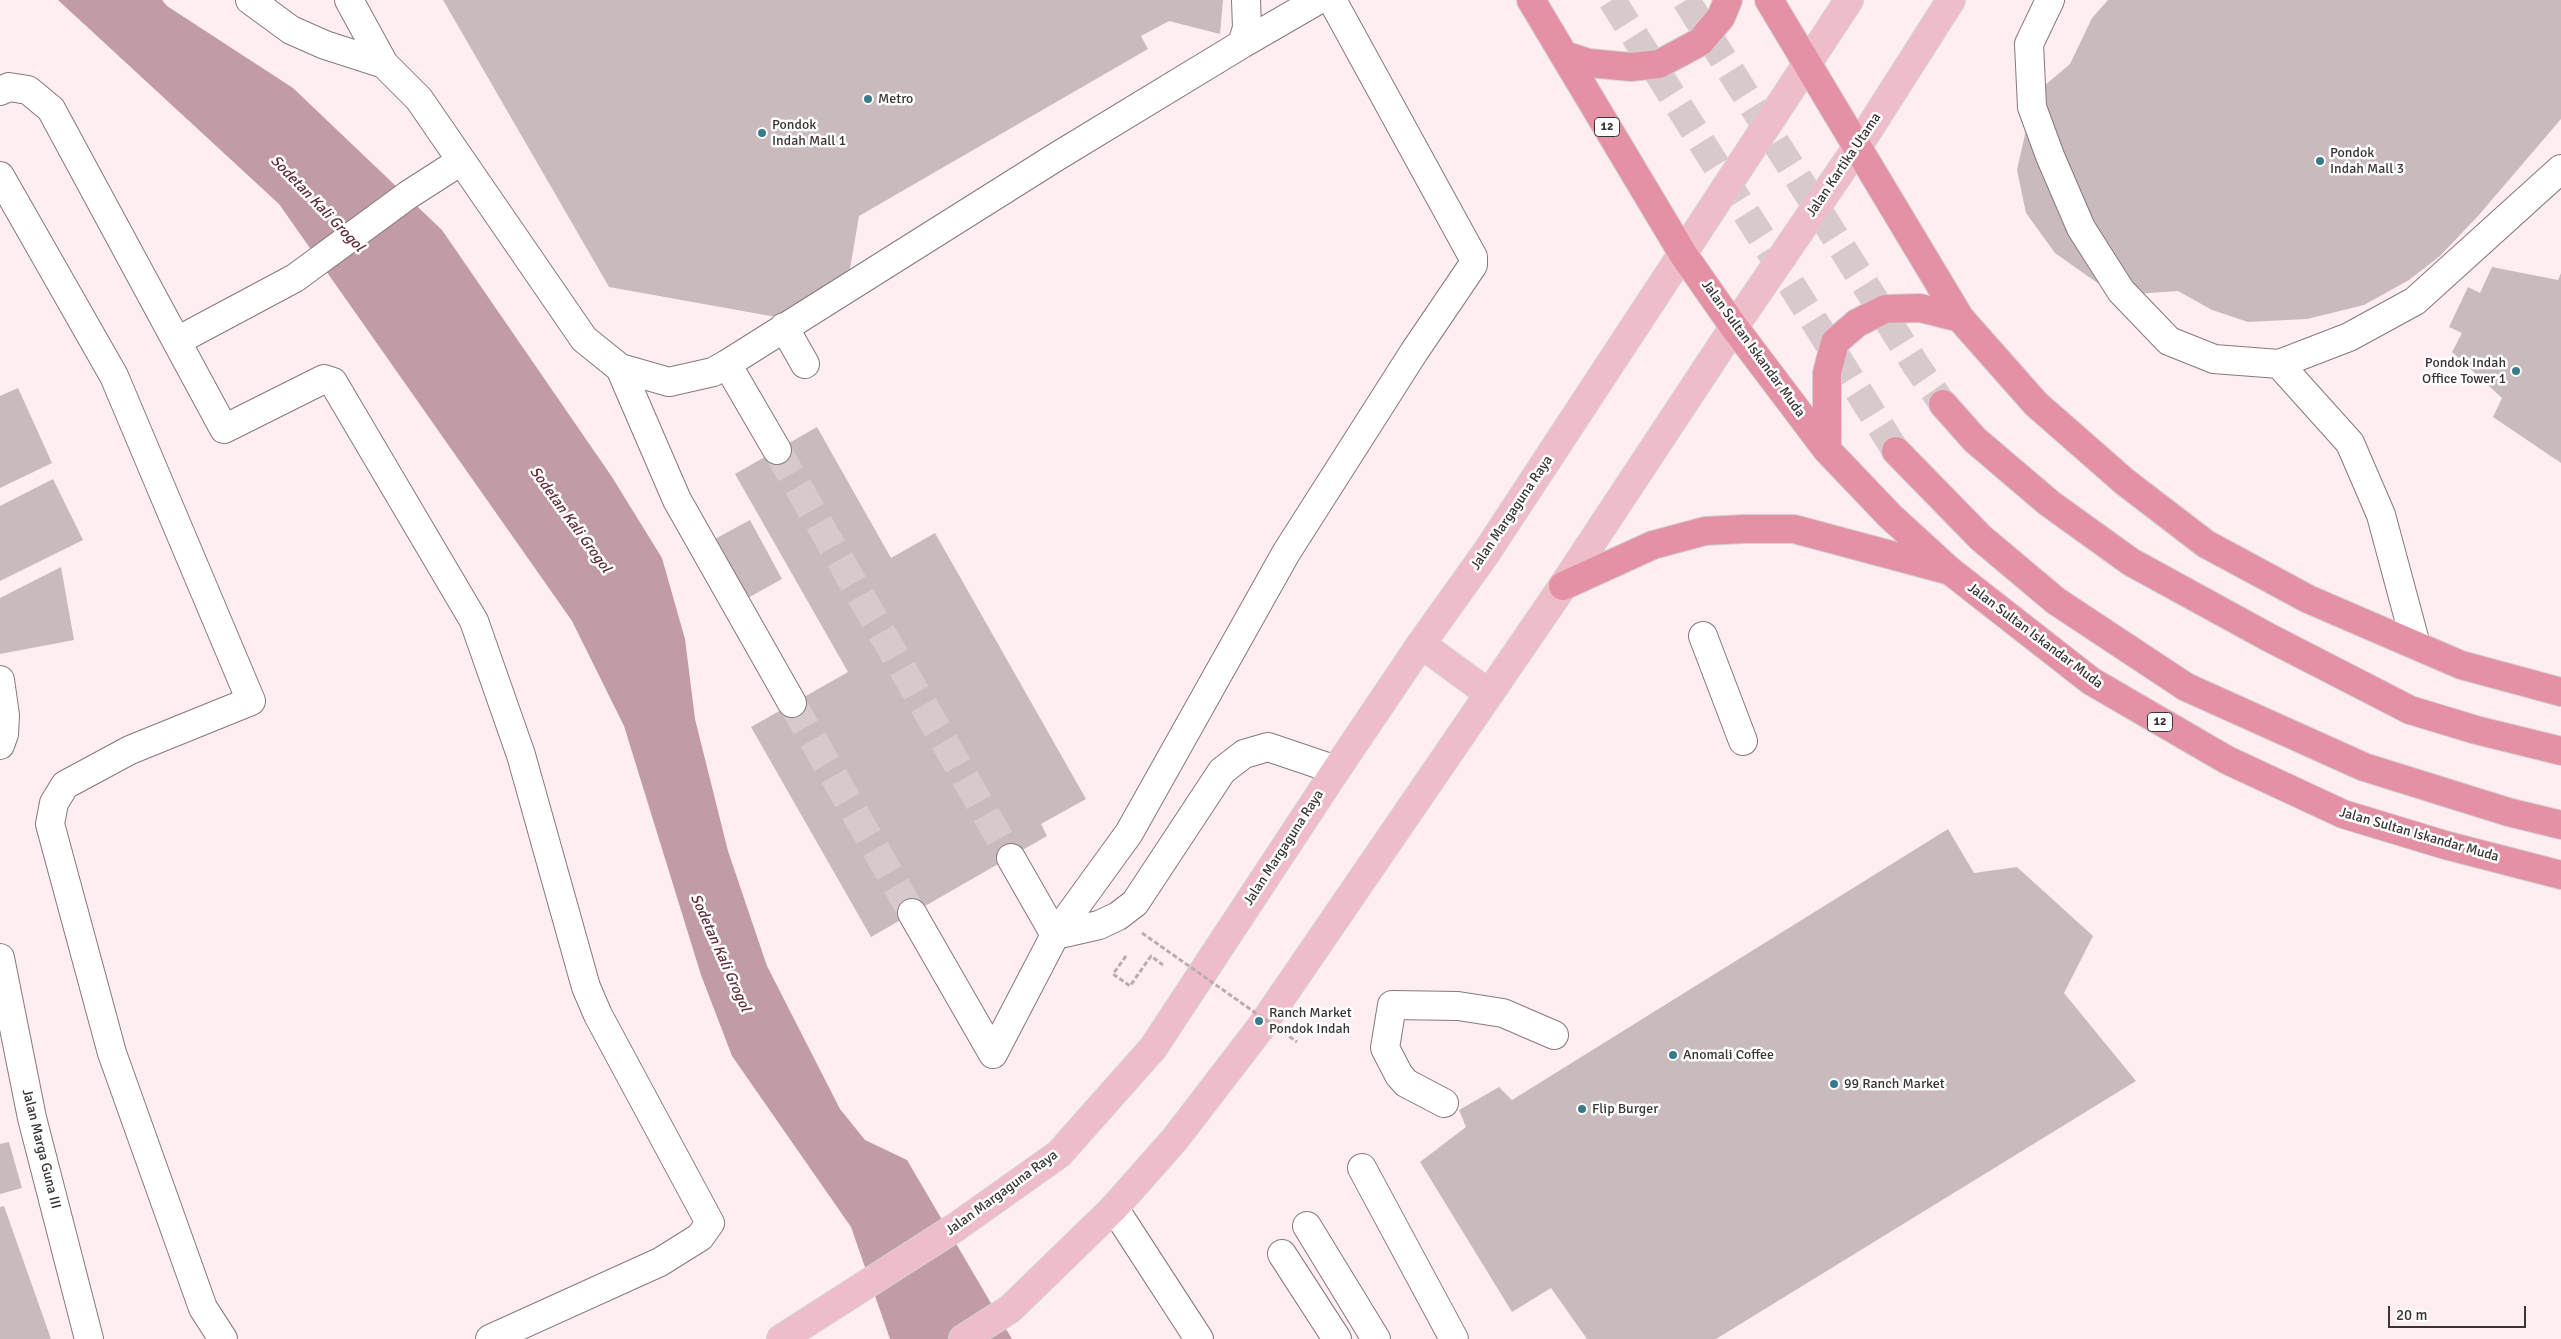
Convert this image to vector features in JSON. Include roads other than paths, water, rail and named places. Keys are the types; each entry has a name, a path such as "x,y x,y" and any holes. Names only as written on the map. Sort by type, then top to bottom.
{"highway":[{"name":"12","path":"1531,0 1683,254"},
{"path":"1564,55 1589,63 1631,67 1659,64 1700,42 1721,17 1728,0"},
{"path":"1769,0 1960,318 2036,404 2125,482 2206,544 2308,600 2461,664 2561,692"},
{"name":"Jalan Sultan Iskandar Muda","path":"1683,254 1734,327 1827,450 1890,516 1949,570 2091,681 2227,760 2343,814 2445,845 2561,875"},
{"path":"1827,450 1827,373 1836,342 1857,323 1885,308 1920,308 1960,318"},
{"path":"1943,404 1975,440 2049,503 2132,562 2268,637 2410,710 2476,730 2561,751"},
{"path":"1896,450 1981,538 2056,601 2186,688 2364,767 2508,812 2561,825"},
{"path":"1563,586 1653,545 1705,531 1724,530 1794,529 1949,570"}],"main road":[{"path":"1683,254 1809,64 1849,0"},
{"name":"Jalan Kartika Utama","path":"1734,327 1858,146 1951,0"},
{"name":"Jalan Margaguna Raya","path":"781,1339 956,1227 1059,1154 1153,1048 1336,770 1421,644 1486,553 1683,254"},
{"path":"963,1339 1010,1309 1114,1208 1176,1140 1261,1027 1563,586 1734,327"},
{"path":"1421,644 1488,693"}],"street":[{"path":"250,0 291,30 325,45 384,64"},
{"path":"350,0 384,64 419,99 584,339 620,368 669,382 713,372 727,364 1056,157 1318,0"},
{"path":"1242,44 1247,28 1246,0"},
{"path":"912,913 993,1054 1055,935 1129,833 1204,696 1373,404 1414,352 1472,269 1474,261 1332,0"},
{"path":"2050,0 2029,44 2032,107 2050,156 2086,236 2121,291 2169,341 2214,359 2279,364 2349,337 2415,301 2561,169"},
{"path":"0,91 9,87 28,90 52,110 224,430 324,379 333,382 474,621 521,755 586,987 598,1015 710,1223 700,1237 660,1262 490,1339"},
{"path":"177,341 295,278 408,195 460,161"},
{"path":"0,176 114,376 251,701 130,750 65,785 54,803 50,824 112,1053 203,1308 223,1339"},
{"path":"784,327 805,364"},
{"path":"727,364 777,450"},
{"path":"2279,364 2350,443 2381,515 2416,645"},
{"path":"620,368 677,500 792,703"},
{"path":"1703,636 1743,741"},
{"path":"0,680 5,715 4,734 0,745"},
{"path":"1055,935 1099,925 1118,916 1135,903 1222,771 1244,754 1268,747 1336,770"},
{"path":"1010,858 1055,935"},
{"name":"Jalan Marga Guna III","path":"0,958 32,1118 89,1339"},
{"path":"1444,1103 1406,1083 1399,1075 1385,1048 1392,1005 1458,1006 1503,1013 1554,1035"},
{"path":"1362,1168 1454,1339"},
{"path":"1114,1208 1199,1339"},
{"path":"1307,1226 1376,1339"},
{"path":"1282,1254 1336,1339"}],"water":[{"name":"Sodetan Kali Grogol","path":"58,0 162,0 167,6 293,88 442,230 612,477 662,558 685,639 695,719 728,851 767,966 840,1109 865,1140 907,1160 1012,1339 890,1339 851,1227 732,1056 701,975 624,726 572,621 279,204"}],"tunnel":[{"path":"1612,0 1896,451"},
{"path":"1686,0 1917,367 1943,404"},
{"path":"777,450 1011,858"},
{"path":"792,703 912,913"}],"place":[{"name":"Metro","path":"868,99"},
{"name":"Pondok Indah Mall 1","path":"762,133"},
{"name":"Pondok Indah Mall 3","path":"2320,161"},
{"name":"Pondok Indah Office Tower 1","path":"2516,371"},
{"name":"Ranch Market Pondok Indah","path":"1259,1021"},
{"name":"Anomali Coffee","path":"1673,1055"},
{"name":"99 Ranch Market","path":"1834,1084"},
{"name":"Flip Burger","path":"1582,1109"}]}
